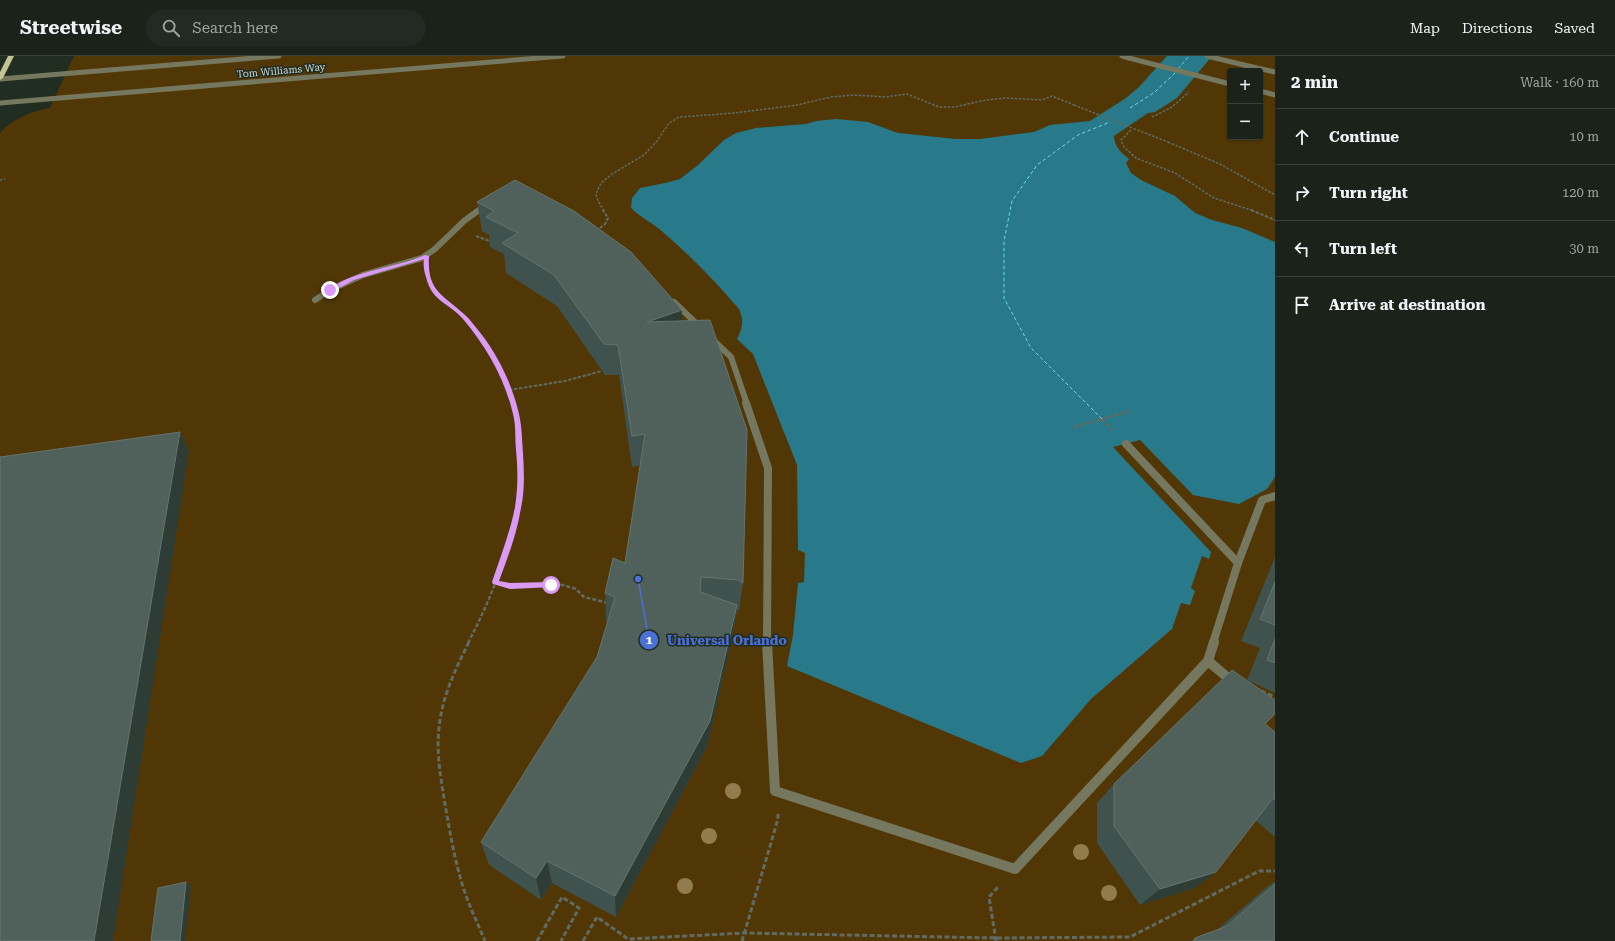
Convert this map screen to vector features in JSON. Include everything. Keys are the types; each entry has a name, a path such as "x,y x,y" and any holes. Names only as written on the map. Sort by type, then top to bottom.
{"main road":[{"path":"0,78 11,56"}],"street":[{"name":"Tom Williams Way","path":"0,78 279,56"},
{"name":"Tom Williams Way","path":"0,103 563,56"},
{"path":"1122,56 1227,83"},
{"path":"1207,56 1275,72"},
{"path":"1263,92 1275,95"},
{"path":"314,300 330,290 353,279 415,261 426,256 444,242 459,224 468,217 484,208 495,205"},
{"path":"665,294 731,357 768,468 767,649 775,792 1015,868 1208,661 1238,563 1262,500 1275,496"},
{"path":"1126,444 1238,563"},
{"path":"1208,661 1235,684"}],"path":[{"path":"596,231 605,224 608,218 596,196 598,190 611,173 644,155 658,140 667,124 679,117 735,113 797,105 830,97 855,95 885,97 907,94 939,107 954,107 986,100 1006,98 1042,100 1052,96 1222,165 1275,196"},
{"path":"1132,130 1121,140 1129,152 1148,163 1175,173 1200,191 1275,220"},
{"path":"0,180 5,179"},
{"path":"426,256 426,271 431,288 441,299 463,316 481,338 500,370 509,390 517,415 521,476 518,507 511,537 495,582 475,629 452,676 440,723 440,766 454,852 463,886 485,941"},
{"path":"509,390 565,381 602,371"},
{"path":"1074,427 1130,411"},
{"path":"495,582 510,586 563,585 576,590 584,596 610,603"},
{"path":"1235,684 1258,690 1275,697"},
{"path":"742,941 778,819 775,792"},
{"path":"996,940 989,897 1015,868"},
{"path":"583,941 597,917 628,938 744,933 996,940 1130,938 1259,871 1275,871"},
{"path":"538,941 562,897 579,908 561,941"}],"shaded area":[{"path":"74,56 1275,56 1275,941 0,941 0,133 16,120 36,111 50,108"}],"water":[{"path":"1167,56 1212,56 1177,98 1155,112 1148,113 1114,136 1116,144 1123,154 1129,159 1126,163 1131,173 1141,180 1175,196 1195,213 1212,220 1242,228 1275,242 1275,477 1267,489 1239,504 1193,495 1140,440 1113,447 1211,552 1209,559 1202,556 1191,588 1195,591 1190,605 1181,603 1172,629 1091,699 1042,756 1021,763 787,666 793,635 798,583 804,582 805,553 798,550 797,465 753,354 737,339 741,331 742,324 742,317 739,309 690,257 658,228 637,214 631,208 632,198 640,188 680,179 698,165 724,140 736,133 756,128 806,124 816,121 836,119 868,122 898,133 956,139 980,139 1034,132 1050,125 1090,121 1126,98 1139,87"}],"building":[{"path":"515,180 574,211 631,252 682,310 647,322 710,320 747,430 743,583 738,580 701,577 700,592 737,605 710,721 615,896 547,861 536,878 481,842 597,657 615,597 605,593 613,558 625,563 645,434 632,436 618,345 604,344 554,275 502,243 518,233 486,217 494,211 477,202"},
{"path":"180,432 94,941 0,941 0,457"},
{"path":"1275,582 1275,625 1260,619"},
{"path":"1275,639 1275,663 1267,660"},
{"path":"1232,670 1275,700 1275,714 1265,724 1275,732 1275,800 1273,798 1216,872 1160,889 1114,826 1114,784"},
{"path":"186,882 180,941 151,941 158,888"},
{"path":"1275,884 1275,941 1194,941 1195,938 1227,926"}],"ferry route":[{"path":"1178,69 1189,56"},
{"path":"1130,108 1155,92 1176,72"},
{"path":"1102,419 1031,348 1004,298 1004,241 1012,201 1037,165 1078,135 1110,122"}],"place":[{"name":"Universal Orlando","path":"638,579"}],"route":[{"path":"330,290 368,273 415,261 426,256 427,276 431,288 441,299 463,316 481,338 500,370 509,390 517,415 521,476 518,507 511,537 495,582 510,586 551,585"}]}
